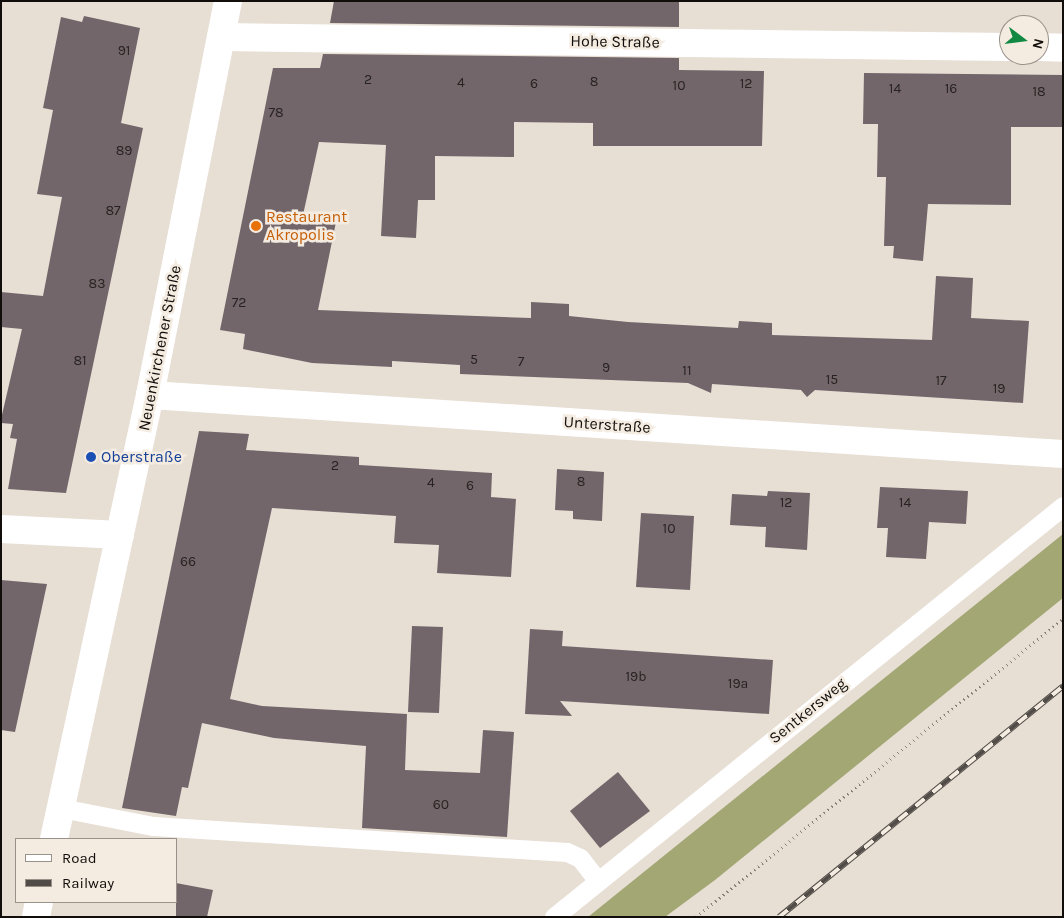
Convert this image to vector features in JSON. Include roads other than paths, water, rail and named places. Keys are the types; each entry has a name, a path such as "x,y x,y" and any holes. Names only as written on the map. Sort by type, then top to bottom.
{"street":[{"name":"Neuenkirchener Straße","path":"54,838 150,395 228,1"},
{"name":"Hohe Straße","path":"221,37 999,47"},
{"path":"1049,48 1063,48"},
{"name":"Unterstraße","path":"150,395 1063,454"},
{"path":"1,529 120,534"},
{"path":"36,917 39,903"}],"lane":[{"name":"Sentkersweg","path":"554,917 1063,506"},
{"path":"61,808 153,826 567,852 580,858 598,881"}],"railway":[{"path":"779,917 1063,686"}],"place":[{"name":"Restaurant Akropolis","path":"256,226"},
{"name":"Oberstraße","path":"91,457"}]}
